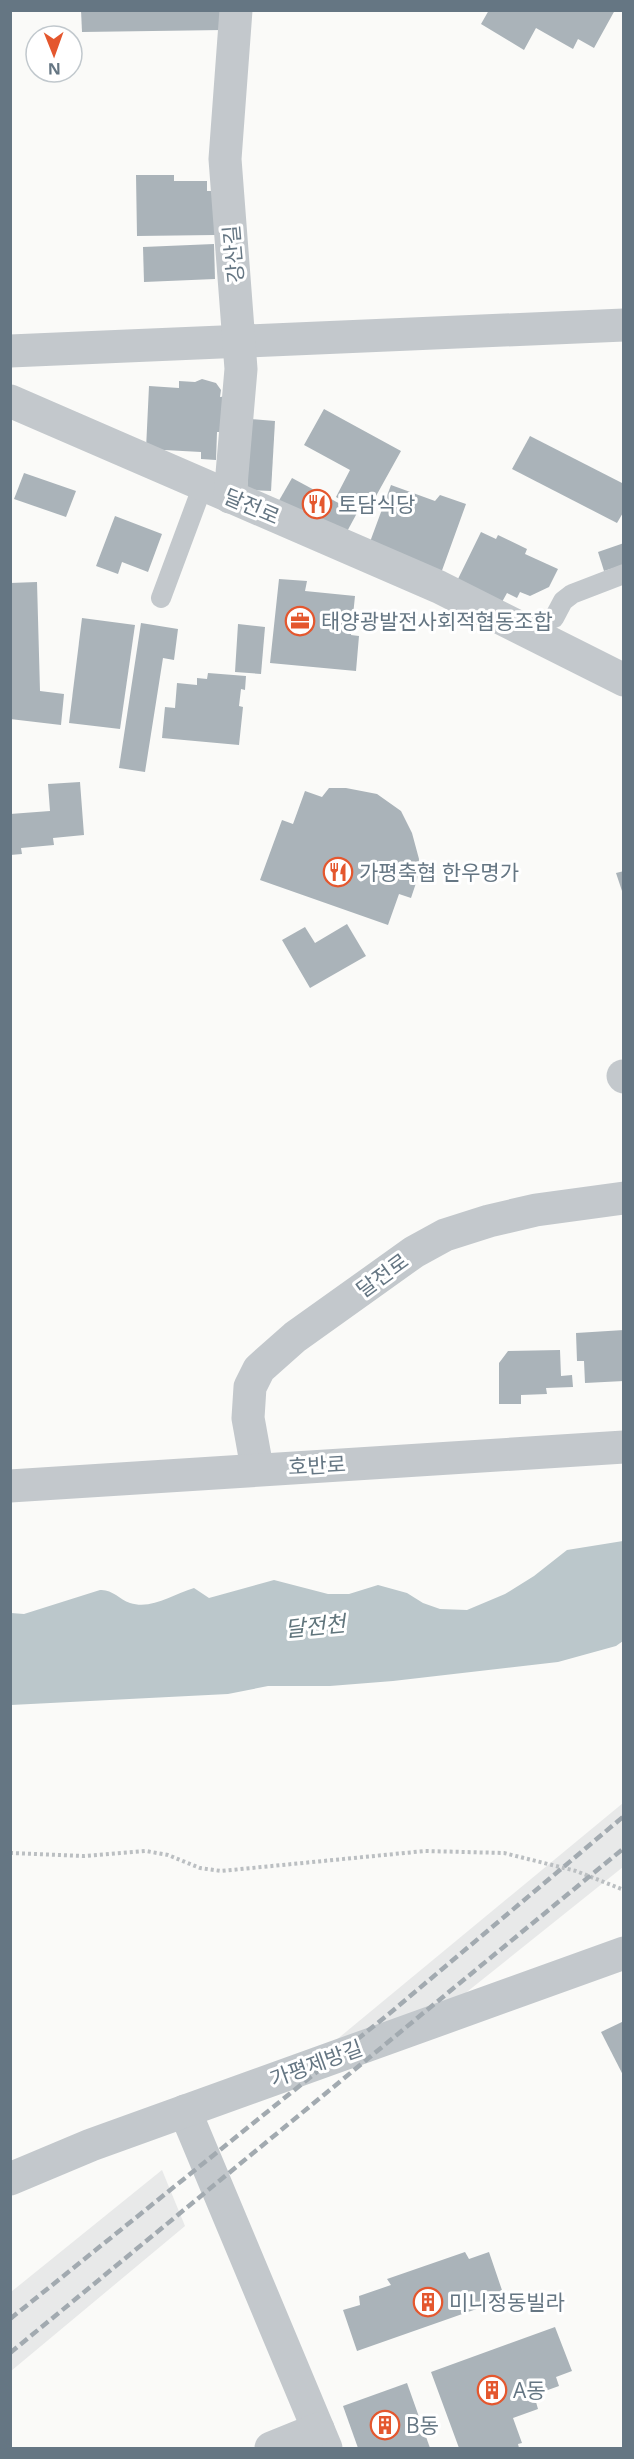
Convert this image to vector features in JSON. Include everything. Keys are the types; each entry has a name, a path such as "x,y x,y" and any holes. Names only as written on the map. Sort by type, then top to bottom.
{"street":[{"name":"강산길","path":"216,491 241,369 225,159 236,10"},
{"path":"10,351 624,325"},
{"name":"달전로","path":"10,401 439,587 624,680"},
{"name":"달전로","path":"257,1468 248,1418 250,1387 259,1369 295,1337 414,1252 445,1236 489,1221 536,1210 624,1198"},
{"name":"호반로","path":"10,1486 257,1468 624,1447"},
{"name":"가평제방길","path":"10,2179 91,2145 624,1953"},
{"path":"185,2111 322,2439 271,2448"}],"lane":[{"path":"161,598 216,491"},
{"path":"523,630 554,618 562,601 572,594 624,574"}],"path":[{"path":"10,1853 84,1856 146,1851 168,1855 200,1868 220,1871 425,1851 504,1853 576,1871 624,1890"}],"shaded area":[{"path":"623,1803 623,1867 428,2023 318,2055"},
{"path":"162,2170 185,2226 11,2371 11,2292"}],"water":[{"name":"달전천","path":"623,1541 623,1641 616,1646 558,1662 330,1686 268,1686 228,1694 11,1705 11,1613 24,1614 100,1590 138,1605 154,1603 194,1588 209,1598 274,1580 328,1594 349,1594 378,1585 407,1593 423,1603 440,1609 467,1610 505,1594 534,1576 567,1550"}],"building":[{"path":"81,10 222,10 223,30 84,32 84,24 82,24"},
{"path":"489,10 615,10 594,48 578,39 573,49 536,28 524,50 481,24"},
{"path":"136,175 174,175 174,181 207,181 207,191 214,191 215,235 137,236"},
{"path":"214,244 215,279 144,282 143,247"},
{"path":"202,379 216,383 221,390 220,397 228,396 226,432 217,432 216,460 201,459 201,452 146,449 149,386 179,388 179,381 195,382"},
{"path":"324,409 401,451 366,514 336,497 350,470 304,445"},
{"path":"251,419 275,421 271,491 247,490"},
{"path":"530,436 624,484 624,511 617,523 512,469"},
{"path":"24,473 76,491 66,517 14,499"},
{"path":"292,478 357,513 343,539 277,504"},
{"path":"391,485 435,501 440,495 466,504 440,576 367,550"},
{"path":"115,516 162,534 148,572 122,562 118,574 96,566"},
{"path":"481,532 496,539 498,535 527,549 525,554 558,569 549,587 530,596 520,592 517,598 507,593 502,602 457,581"},
{"path":"624,543 624,565 604,571 598,552"},
{"path":"279,579 307,581 305,591 355,596 351,635 359,636 356,671 270,663"},
{"path":"37,582 40,691 64,694 61,725 10,719 10,583"},
{"path":"82,618 135,625 120,729 69,723"},
{"path":"141,623 178,629 174,660 163,658 145,772 119,768"},
{"path":"238,624 265,627 261,674 235,672"},
{"path":"208,673 246,676 245,690 241,689 239,706 243,707 239,745 162,738 165,707 175,708 177,683 197,685 197,678 207,679"},
{"path":"80,782 84,835 53,838 54,845 21,848 22,854 10,855 10,814 50,811 48,784"},
{"path":"329,788 346,788 377,794 401,811 412,833 419,859 417,880 411,898 399,894 388,925 260,880 282,820 293,824 305,791 322,797"},
{"path":"624,871 624,894 623,894 616,873"},
{"path":"347,924 366,956 310,988 282,940 305,927 315,943"},
{"path":"624,1330 624,1381 585,1383 584,1361 577,1361 576,1333"},
{"path":"560,1350 561,1376 572,1375 573,1387 546,1388 547,1394 521,1395 521,1404 499,1404 499,1363 508,1351"},
{"path":"624,2021 624,2077 601,2032"},
{"name":"미니정동빌라","path":"465,2252 469,2259 489,2252 505,2299 357,2351 343,2310 360,2305 359,2296 391,2285 387,2279"},
{"name":"A동","path":"555,2327 572,2371 556,2377 559,2386 534,2395 538,2409 513,2418 522,2443 518,2444 519,2448 459,2448 431,2372"},
{"name":"B동","path":"407,2383 430,2448 358,2448 343,2406"}],"railway":[{"path":"10,2319 390,2013 624,1816"},
{"path":"10,2353 624,1848"}],"place":[{"name":"토담식당","path":"317,504"},
{"name":"태양광발전사회적협동조합","path":"300,621"},
{"name":"가평축협 한우명가","path":"338,872"},
{"name":"미니정동빌라","path":"428,2302"},
{"name":"A동","path":"492,2390"},
{"name":"B동","path":"385,2425"}]}
